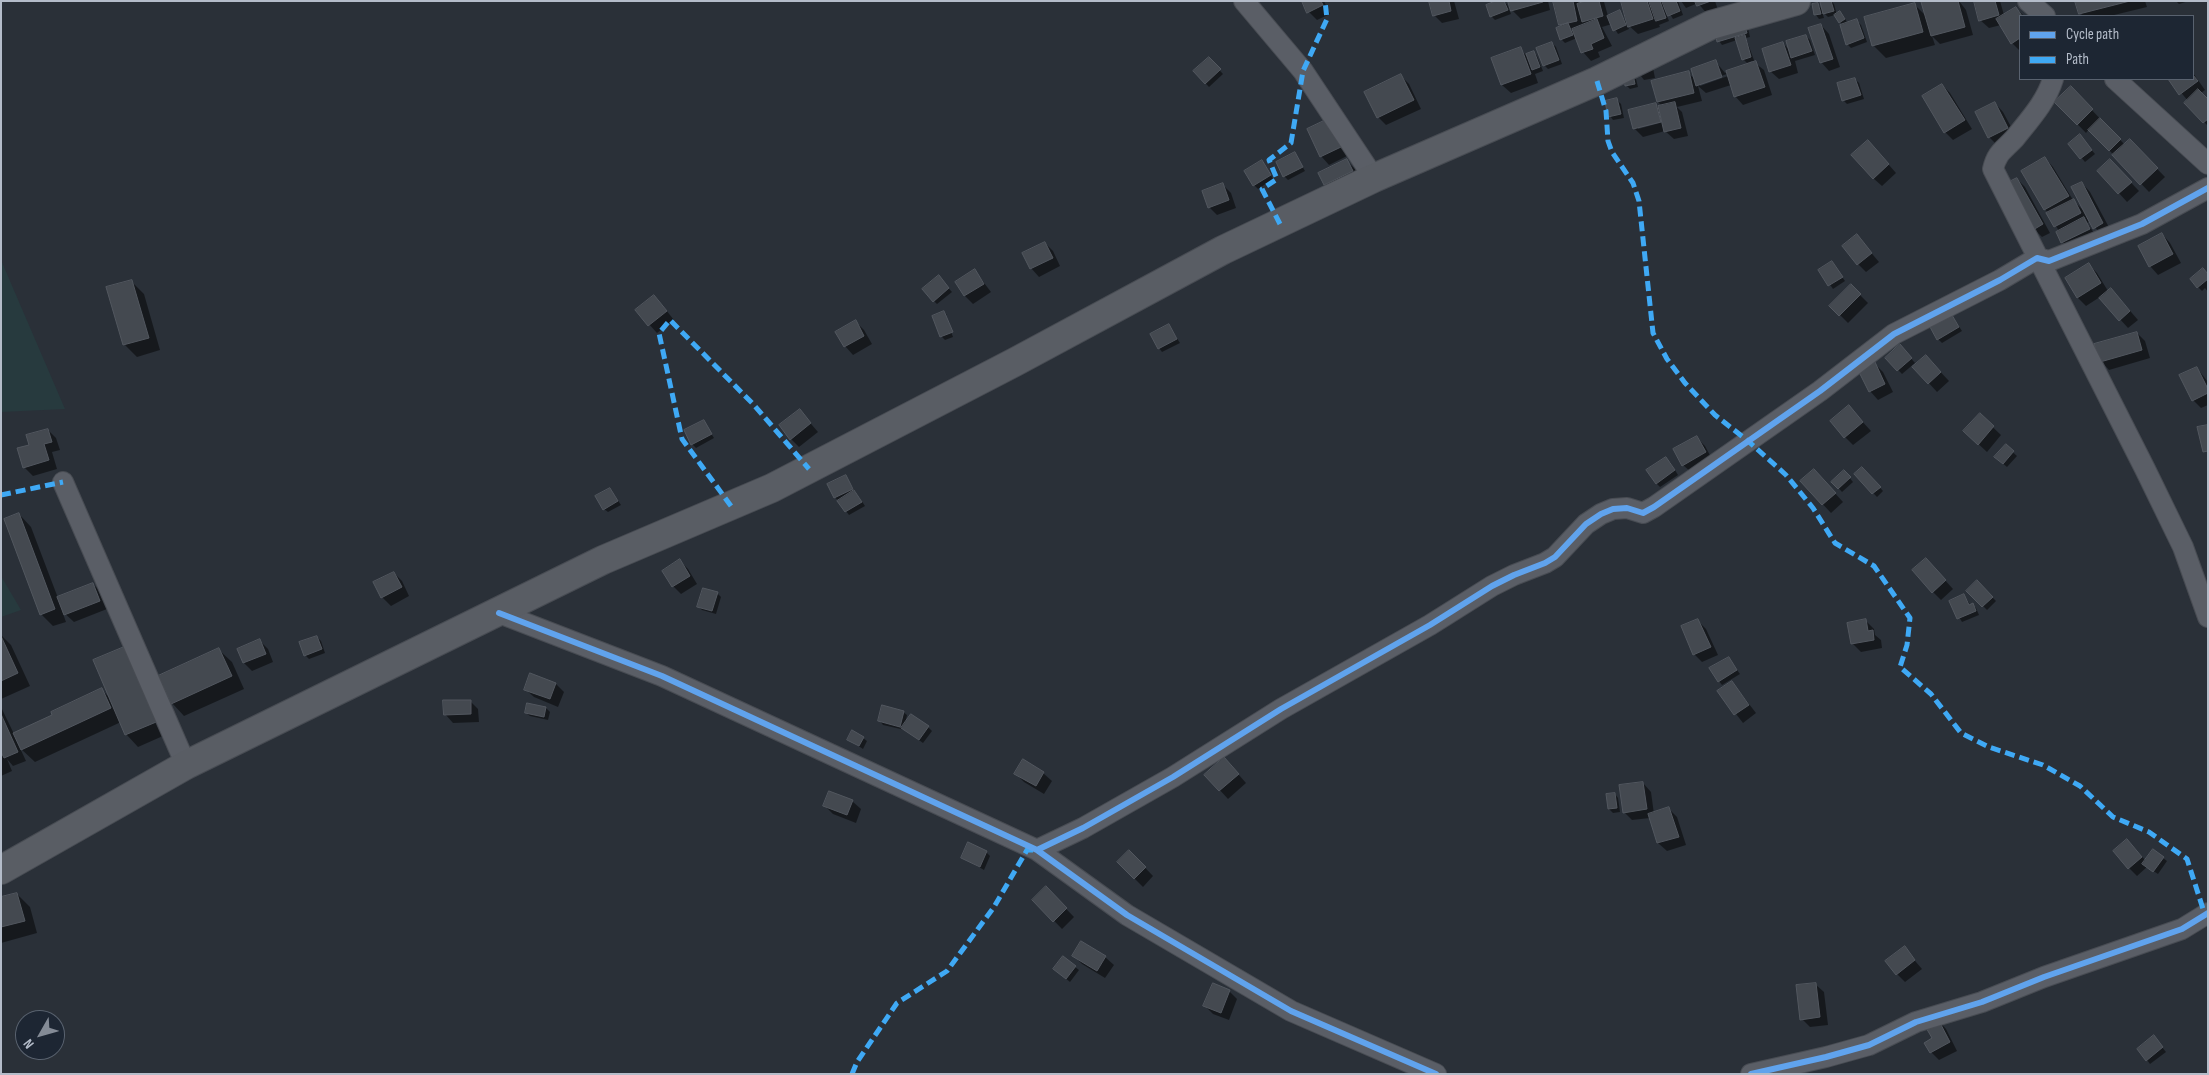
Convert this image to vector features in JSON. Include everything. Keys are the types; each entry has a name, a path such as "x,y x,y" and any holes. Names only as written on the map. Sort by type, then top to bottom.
{"main road":[{"path":"1,870 186,765 603,560 772,488 1015,362 1214,254 1374,178 1597,81 1711,25 1796,1"}],"street":[{"path":"1244,1 1303,72 1374,178"},
{"path":"2028,1 2044,15"},
{"path":"2052,80 2047,96 2013,140 1996,157 1993,169 2183,547 2208,617"},
{"path":"2115,80 2208,164"},
{"path":"1037,850 1084,828 1173,777 1281,709 1430,625 1492,586 1545,563 1555,557 1586,524 1601,514 1613,509 1627,508 1642,513 1654,507 1820,391 1894,334 1993,284 2037,258 2049,262 2142,224 2208,188"},
{"path":"63,482 186,765"},
{"path":"499,612 662,676 1037,850 1126,915 1291,1011 1436,1074"},
{"path":"1751,1074 1869,1045 1916,1022 1982,1002 2044,977 2182,929 2208,913"}],"green space":[{"path":"1,260 65,409 1,412"},
{"path":"1,576 21,610 1,617"}],"building":[{"path":"1302,1 1321,1 1323,5 1307,13"},
{"path":"1429,1 1449,1 1451,11 1433,16"},
{"path":"1496,1 1504,1 1508,10 1490,17 1486,5"},
{"path":"1508,1 1543,1 1543,2 1511,11"},
{"path":"1553,1 1573,1 1577,21 1559,25"},
{"path":"1586,1 1599,1 1603,16 1582,22 1577,4"},
{"path":"1621,1 1647,1 1653,19 1628,27"},
{"path":"1649,1 1660,1 1666,18 1656,21"},
{"path":"1662,1 1676,1 1680,11 1668,16"},
{"path":"1695,1 1711,1 1697,6"},
{"path":"1831,1 1834,11 1823,14 1820,2"},
{"path":"1958,1 1965,27 1931,36 1921,2"},
{"path":"1974,1 1995,1 1999,15 1979,21"},
{"path":"2075,1 2130,1 2079,14"},
{"path":"1818,3 1821,14 1814,15 1812,4"},
{"path":"1915,3 1923,32 1872,46 1864,17"},
{"path":"2016,7 2021,15 2019,15 2019,39 2011,44 1996,19"},
{"path":"1620,10 1626,25 1613,31 1607,16"},
{"path":"1840,11 1845,19 1839,23 1834,15"},
{"path":"1597,19 1604,38 1591,44 1593,49 1581,53 1572,29"},
{"path":"1857,19 1864,38 1846,45 1840,25"},
{"path":"1568,23 1573,35 1560,40 1556,28"},
{"path":"1744,23 1747,33 1717,42 1715,32"},
{"path":"1821,24 1833,59 1820,63 1808,28"},
{"path":"1745,35 1751,57 1742,60 1735,38"},
{"path":"1806,35 1812,51 1791,58 1786,41"},
{"path":"1552,42 1559,60 1543,66 1536,48"},
{"path":"1783,42 1791,65 1769,72 1762,49"},
{"path":"1521,47 1531,74 1501,85 1491,58"},
{"path":"1534,51 1540,67 1532,70 1526,54"},
{"path":"1209,57 1221,69 1205,84 1193,71"},
{"path":"1716,60 1722,77 1696,86 1691,69"},
{"path":"1756,61 1765,87 1734,97 1726,71"},
{"path":"1632,70 1635,84 1625,86 1623,72"},
{"path":"1689,71 1694,93 1657,102 1651,81"},
{"path":"1401,74 1414,100 1377,118 1364,92"},
{"path":"2194,76 2198,81 2179,95 2169,80 2194,80"},
{"path":"1855,78 1861,95 1842,101 1837,83"},
{"path":"1942,84 1965,120 1944,133 1922,96"},
{"path":"2071,86 2093,109 2077,125 2054,102"},
{"path":"2198,89 2208,99 2208,119 2203,123 2184,103"},
{"path":"1617,98 1621,114 1608,117 1605,101"},
{"path":"1675,102 1681,128 1664,132 1658,106"},
{"path":"1995,102 2008,128 1988,138 1975,112"},
{"path":"1656,103 1661,122 1633,129 1628,110"},
{"path":"2100,118 2121,139 2109,151 2088,130"},
{"path":"1328,119 1341,147 1320,157 1307,129"},
{"path":"2080,134 2092,150 2080,159 2068,144"},
{"path":"2130,139 2158,168 2140,185 2112,155"},
{"path":"1868,140 1889,164 1873,179 1851,155"},
{"path":"1295,152 1303,167 1283,177 1276,162"},
{"path":"2045,157 2069,196 2044,210 2021,171"},
{"path":"1347,159 1353,171 1324,185 1318,173"},
{"path":"2110,159 2132,182 2118,194 2097,171"},
{"path":"1262,160 1271,175 1253,186 1244,171"},
{"path":"2017,178 2043,224 2033,230 2007,183"},
{"path":"2082,182 2103,223 2093,229 2071,187"},
{"path":"1223,183 1229,200 1208,208 1202,191"},
{"path":"2074,199 2081,213 2054,227 2046,213"},
{"path":"2084,217 2090,229 2061,243 2056,232"},
{"path":"2162,233 2173,254 2149,267 2138,246"},
{"path":"1857,234 1872,253 1857,265 1842,246"},
{"path":"1045,242 1053,258 1030,269 1022,253"},
{"path":"1832,261 1843,277 1828,286 1818,270"},
{"path":"2089,263 2101,283 2077,298 2065,278"},
{"path":"2203,268 2208,274 2208,279 2197,288 2190,279"},
{"path":"975,269 984,284 964,296 955,282"},
{"path":"939,275 949,288 933,302 922,289"},
{"path":"132,280 149,338 123,345 106,287"},
{"path":"1851,284 1861,294 1839,316 1829,306"},
{"path":"2111,288 2130,311 2119,321 2099,298"},
{"path":"654,295 667,311 648,326 635,310"},
{"path":"944,311 953,332 940,337 932,316"},
{"path":"1952,315 1959,327 1937,340 1930,327"},
{"path":"856,320 864,336 844,347 835,332"},
{"path":"1169,324 1177,339 1158,349 1150,334"},
{"path":"2137,332 2142,350 2100,362 2094,344"},
{"path":"1900,344 1912,358 1897,371 1885,358"},
{"path":"1926,355 1941,372 1928,384 1912,367"},
{"path":"1875,362 1885,384 1869,392 1858,370"},
{"path":"2197,367 2208,389 2208,393 2192,401 2179,375"},
{"path":"1849,405 1863,422 1844,438 1830,421"},
{"path":"800,409 811,423 790,440 779,425"},
{"path":"1980,413 1994,426 1978,445 1963,431"},
{"path":"704,420 712,434 691,445 684,430"},
{"path":"2208,425 2208,451 2203,452 2197,427"},
{"path":"48,429 52,442 44,444 49,460 23,468 17,448 29,445 26,435"},
{"path":"1697,436 1706,452 1682,466 1673,449"},
{"path":"2006,444 2014,451 2003,464 1994,457"},
{"path":"1666,457 1675,470 1656,484 1646,470"},
{"path":"1862,467 1881,487 1872,494 1854,474"},
{"path":"1814,469 1836,493 1822,505 1800,481"},
{"path":"1844,470 1851,477 1838,489 1831,482"},
{"path":"846,475 853,489 834,498 827,484"},
{"path":"610,488 618,501 603,510 595,496"},
{"path":"854,490 862,502 845,512 837,501"},
{"path":"19,513 55,609 40,615 4,519"},
{"path":"1926,558 1946,580 1932,593 1912,570"},
{"path":"680,559 690,576 672,587 662,571"},
{"path":"394,572 402,587 381,598 373,582"},
{"path":"1977,580 1993,597 1982,607 1966,591"},
{"path":"93,583 100,601 64,615 57,597"},
{"path":"703,588 718,592 712,611 697,607"},
{"path":"1964,594 1969,605 1973,603 1976,611 1957,619 1949,601"},
{"path":"1698,619 1711,647 1693,655 1681,626"},
{"path":"1866,619 1868,631 1873,630 1874,640 1851,644 1847,623"},
{"path":"1,636 18,673 1,681"},
{"path":"317,636 322,649 304,656 299,642"},
{"path":"260,639 266,654 243,663 237,649"},
{"path":"129,645 161,720 125,735 93,660"},
{"path":"219,648 232,676 171,704 158,676"},
{"path":"1729,657 1737,670 1718,682 1709,668"},
{"path":"530,673 556,683 550,699 524,690"},
{"path":"1732,681 1749,705 1734,715 1717,691"},
{"path":"102,688 111,708 21,750 13,733 52,715 51,712"},
{"path":"443,700 471,700 471,714 444,715"},
{"path":"527,703 546,707 544,717 525,713"},
{"path":"882,705 904,711 900,727 878,721"},
{"path":"1,714 18,752 4,758 1,752"},
{"path":"911,714 929,726 919,740 901,728"},
{"path":"852,730 864,737 859,746 847,740"},
{"path":"1224,757 1239,774 1219,791 1204,775"},
{"path":"1023,759 1044,772 1036,786 1014,774"},
{"path":"1643,782 1647,809 1623,813 1619,785"},
{"path":"829,791 853,800 847,815 823,806"},
{"path":"1615,793 1617,808 1608,809 1606,794"},
{"path":"1669,807 1679,837 1657,843 1648,814"},
{"path":"2127,839 2142,857 2128,869 2113,851"},
{"path":"968,842 987,851 980,867 961,858"},
{"path":"2153,849 2164,857 2153,872 2142,864"},
{"path":"1129,850 1146,867 1134,879 1117,862"},
{"path":"1046,886 1067,908 1053,922 1032,900"},
{"path":"17,893 25,921 1,927 1,897"},
{"path":"1081,941 1106,956 1097,971 1072,956"},
{"path":"1905,946 1915,960 1896,975 1885,961"},
{"path":"1063,956 1076,966 1066,979 1053,969"},
{"path":"1213,983 1230,990 1221,1013 1203,1006"},
{"path":"1816,983 1820,1017 1800,1020 1796,985"},
{"path":"1938,1019 1950,1042 1930,1053 1924,1043 1932,1038 1925,1026"},
{"path":"2154,1035 2163,1047 2146,1061 2137,1049"}],"marked path":[{"path":"1280,224 1262,189 1277,179 1269,160 1291,143 1303,71 1327,19 1325,1"},
{"path":"1597,81 1606,111 1608,141 1612,152 1633,183 1639,201 1653,333 1667,359 1685,383 1715,415 1786,475 1813,508 1835,543 1874,566 1910,618 1907,645 1900,667 1931,694 1961,733 1989,747 2043,765 2080,786 2113,817 2149,832 2187,859 2205,915"},
{"path":"731,506 682,439 659,333 670,320 754,405 809,469"},
{"path":"1,495 63,482"},
{"path":"852,1074 857,1062 897,1003 947,971 994,907 1027,850 1035,850"}],"cycle path":[{"path":"1037,850 1083,828 1173,777 1281,709 1430,625 1492,586 1545,563 1555,557 1586,524 1601,514 1613,509 1627,508 1643,513 1654,507 1820,391 1894,334 2000,280 2037,258 2049,261 2142,224 2208,188"},
{"path":"499,613 662,676 1037,850 1127,915 1291,1011 1436,1074"},
{"path":"1751,1074 1869,1045 1916,1022 1982,1002 2044,977 2182,929 2208,913"}]}
